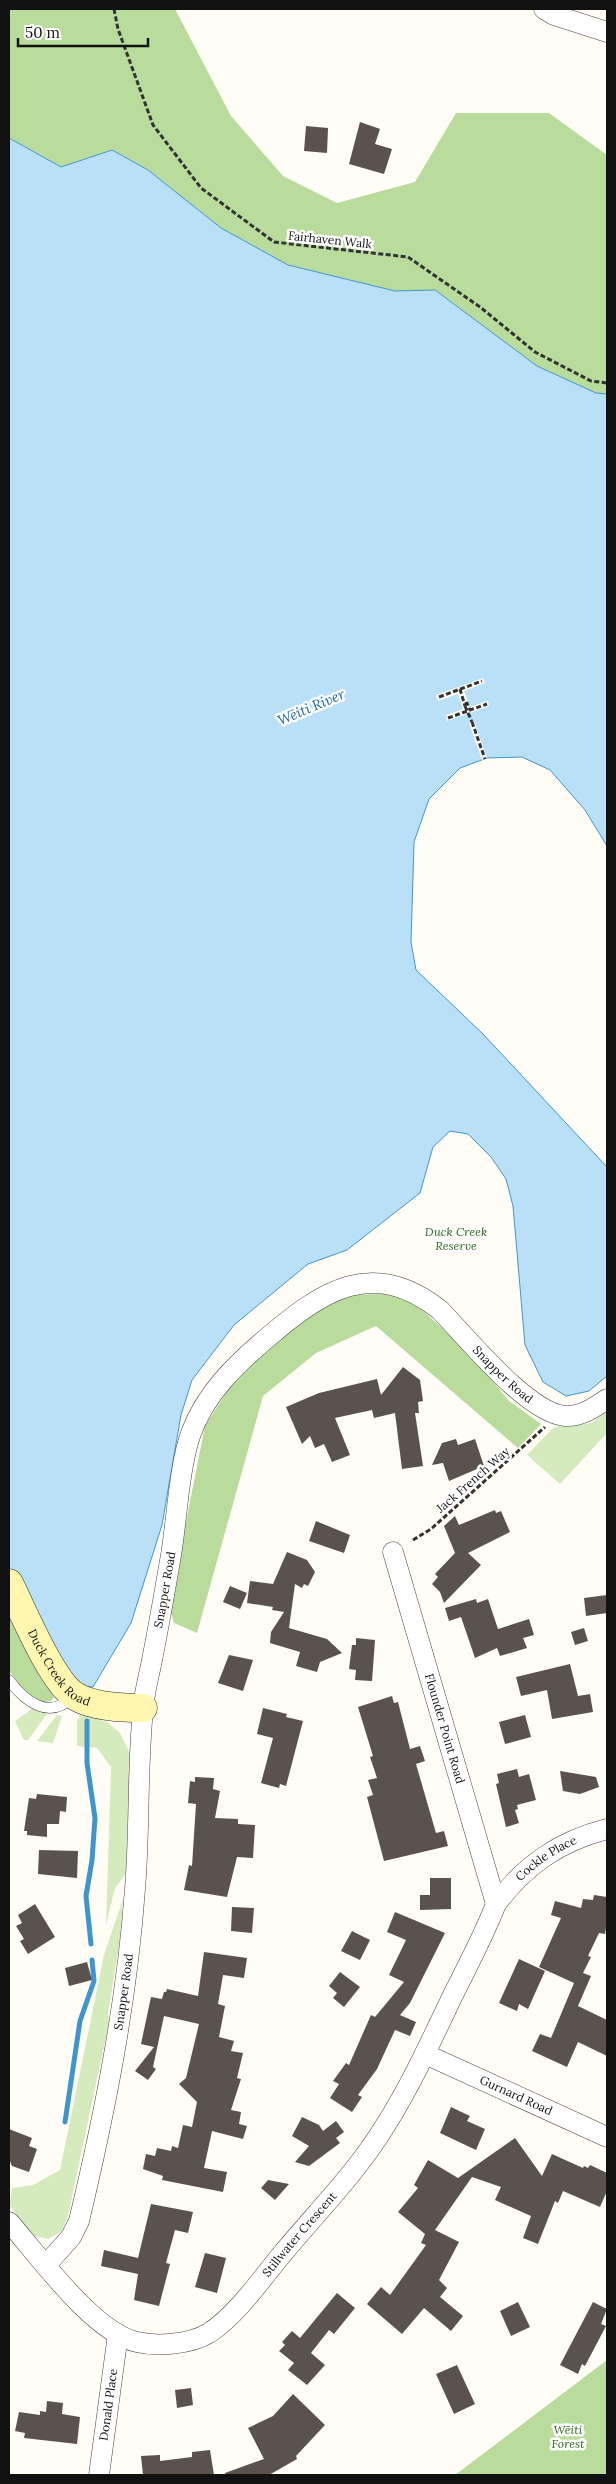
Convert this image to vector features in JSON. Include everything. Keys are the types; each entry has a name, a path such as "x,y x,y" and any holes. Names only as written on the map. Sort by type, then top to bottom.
{"street":[{"path":"544,9 607,32"},
{"name":"Snapper Road","path":"46,2265 71,2237 79,2221 128,1973 135,1886 143,1708 191,1434 208,1400 234,1366 314,1300 336,1290 355,1285 385,1284 400,1287 427,1300 440,1310 522,1395 536,1406 552,1413 566,1416 586,1412 607,1399"},
{"name":"Flounder Point Road","path":"393,1552 496,1904"},
{"name":"Duck Creek Road","path":"9,1582 54,1671 74,1695 112,1706 143,1708"},
{"name":"Cockle Place","path":"496,1904 533,1863 562,1845 607,1829"},
{"name":"Stillwater Crescent","path":"9,2222 87,2310 118,2334 137,2342 166,2344 195,2339 209,2333 225,2320 368,2150 385,2126 425,2054 496,1904"},
{"name":"Gurnard Road","path":"425,2054 607,2137"},
{"name":"Donald Place","path":"99,2475 118,2334"}],"lane":[{"path":"9,1680 24,1698 40,1706 55,1708 65,1704 74,1695"}],"path":[{"name":"Fairhaven Walk","path":"114,9 118,29 153,125 201,188 274,242 408,257 480,307 535,352 591,381 607,383"},
{"path":"439,697 482,681"},
{"path":"460,689 484,759"},
{"path":"465,705 468,703 470,710"},
{"path":"448,718 486,704"},
{"name":"Jack French Way","path":"413,1540 431,1529 543,1430"}],"green space":[{"path":"9,9 175,9 231,116 283,176 337,203 415,182 456,113 549,113 607,155 607,394 596,393 537,366 435,290 395,291 288,265 221,228 148,170 112,150 61,167 9,138"},
{"path":"383,1294 412,1301 470,1353 509,1401 541,1424 518,1448 376,1326 316,1353 263,1396 197,1633 174,1623 169,1607 205,1426 235,1379 295,1321 337,1295"},
{"path":"607,1410 607,1433 560,1484 527,1455 554,1427 592,1423"},
{"path":"9,1615 40,1677 54,1697 51,1701 42,1702 30,1699 9,1670"},
{"path":"33,1708 47,1714 28,1740 24,1740 15,1721"},
{"path":"57,1715 62,1716 53,1743 37,1741"},
{"path":"80,1715 107,1722 120,1733 130,1754 126,1873 115,1888 106,1925 111,1767 97,1748 77,1746 77,1721"},
{"path":"123,1899 120,1939 108,2014 109,2023 68,2216 62,2231 54,2236 48,2239 33,2236 9,2205 12,2188 33,2185 60,2170 104,1955"},
{"name":"Wēiti Forest","path":"607,2360 607,2475 455,2475"}],"water":[{"name":"Wēiti River","path":"9,138 61,167 112,150 148,170 221,228 288,265 395,291 435,290 537,366 596,393 607,394 607,846 585,810 550,770 522,757 487,758 460,768 429,799 414,842 411,942 416,970 483,1034 607,1167 607,1376 589,1391 566,1396 543,1382 525,1345 513,1206 506,1179 491,1157 468,1134 450,1131 433,1147 420,1193 347,1250 308,1264 234,1325 192,1380 181,1415 162,1525 131,1623 93,1687 85,1686 67,1677 9,1571"}],"pier":[{"path":"483,678 485,683 464,691 470,707 488,701 489,706 447,721 446,715 463,709 458,694 438,701 436,695"},
{"path":"474,721 487,758 482,760 469,723"}],"building":[{"path":"360,122 380,129 375,144 392,149 384,174 349,164"},
{"path":"306,126 328,128 327,153 304,151"},
{"path":"403,1367 420,1380 423,1401 418,1402 419,1413 415,1413 423,1466 402,1469 395,1413 374,1418 372,1410 335,1418 350,1455 332,1462 324,1444 315,1448 310,1436 302,1444 286,1407 319,1393 377,1379 381,1395"},
{"path":"456,1439 458,1445 475,1439 484,1466 449,1481 443,1463 432,1465 442,1443"},
{"path":"495,1510 496,1513 501,1511 510,1532 468,1553 481,1565 444,1603 440,1592 432,1584 438,1577 435,1574 455,1553 444,1526 455,1516 459,1525"},
{"path":"316,1521 350,1535 344,1553 309,1541"},
{"path":"287,1552 307,1560 315,1572 308,1586 304,1584 302,1588 295,1584 289,1628 327,1639 342,1653 320,1662 317,1672 296,1666 300,1652 270,1643 271,1632 284,1612 272,1610 273,1607 247,1603 250,1581 273,1584"},
{"path":"230,1586 247,1593 240,1609 223,1602"},
{"path":"607,1595 607,1613 586,1616 584,1598"},
{"path":"476,1599 477,1603 488,1599 498,1629 529,1619 534,1635 523,1638 527,1648 500,1656 497,1648 475,1658 461,1617 449,1621 445,1608"},
{"path":"584,1628 588,1641 575,1645 571,1632"},
{"path":"356,1638 375,1640 372,1681 355,1680 356,1670 349,1669 352,1645 356,1645"},
{"path":"229,1655 253,1660 243,1691 218,1683"},
{"path":"570,1664 578,1696 590,1694 593,1712 552,1719 547,1690 521,1696 516,1677"},
{"path":"392,1696 394,1703 398,1702 410,1749 420,1746 425,1761 416,1764 436,1833 444,1831 448,1846 384,1861 367,1797 373,1795 368,1780 377,1778 370,1757 373,1756 358,1707"},
{"path":"263,1708 287,1714 286,1717 303,1721 286,1786 280,1784 279,1788 261,1783 273,1738 257,1734"},
{"path":"525,1715 531,1737 505,1744 499,1722"},
{"path":"517,1769 519,1777 529,1774 536,1800 517,1805 518,1809 515,1810 519,1823 506,1827 496,1784 499,1783 497,1774"},
{"path":"560,1771 596,1777 599,1787 580,1794 563,1791"},
{"path":"195,1777 214,1778 213,1789 220,1791 215,1818 238,1819 238,1824 255,1825 253,1858 237,1857 227,1897 184,1890 189,1865 192,1866 196,1804 188,1803 190,1781 195,1782"},
{"path":"37,1794 67,1797 66,1812 60,1811 59,1824 47,1824 47,1837 27,1835 27,1831 24,1831 29,1798 36,1799"},
{"path":"39,1850 78,1851 77,1878 38,1874"},
{"path":"430,1878 451,1878 451,1909 420,1910 420,1895 430,1895"},
{"path":"594,1895 607,1897 607,1922 605,1934 599,1933 588,1956 591,1957 583,1973 591,1976 578,2006 607,2020 607,2056 578,2042 567,2067 532,2051 540,2034 551,2038 574,1983 539,1967 561,1918 551,1915 555,1901 581,1908 583,1899 593,1900"},
{"path":"35,1904 55,1937 28,1954 20,1941 24,1939 16,1926 22,1923 18,1915"},
{"path":"232,1907 254,1908 252,1933 231,1931"},
{"path":"395,1912 445,1933 410,2003 400,2015 416,2022 410,2036 395,2030 377,2069 358,2095 362,2097 352,2112 330,2098 339,2084 333,2081 346,2063 349,2065 371,2015 375,2017 404,1982 389,1975 406,1940 387,1932"},
{"path":"352,1931 370,1940 360,1960 341,1951"},
{"path":"204,1952 247,1958 244,1978 223,1975 218,2004 225,2006 219,2037 234,2041 231,2051 243,2053 237,2078 241,2079 231,2110 241,2112 239,2124 247,2126 243,2139 212,2131 204,2168 227,2172 223,2192 162,2180 163,2176 143,2169 146,2154 155,2156 157,2148 171,2151 172,2146 178,2148 183,2125 192,2127 197,2102 179,2084 186,2078 199,2024 164,2016 153,2067 156,2069 148,2080 135,2071 154,2047 141,2044 151,1997 162,1999 167,1989 198,1996"},
{"path":"519,1959 545,1971 528,2009 519,2004 517,2011 499,2003"},
{"path":"87,1962 92,1980 69,1986 65,1968"},
{"path":"340,1972 360,1987 344,2007 333,1998 337,1993 329,1986"},
{"path":"451,2107 470,2116 467,2121 485,2129 476,2150 440,2133"},
{"path":"302,2117 319,2125 323,2131 336,2121 344,2132 336,2138 340,2143 309,2166 295,2162 309,2146 292,2136"},
{"path":"9,2129 32,2138 29,2146 37,2149 29,2172 12,2166 9,2159"},
{"path":"515,2138 542,2176 552,2154 583,2168 584,2166 588,2168 590,2165 607,2173 607,2191 600,2207 563,2191 558,2203 555,2201 538,2244 523,2238 531,2216 495,2200 501,2187 472,2177 435,2230 459,2242 439,2280 447,2288 440,2297 463,2316 451,2331 424,2308 402,2334 367,2304 381,2287 390,2295 426,2245 421,2243 425,2234 398,2212 418,2188 414,2185 428,2160 458,2178"},
{"path":"268,2180 289,2184 275,2200 261,2188"},
{"path":"151,2204 193,2212 188,2233 175,2230 166,2263 170,2264 159,2306 134,2300 138,2274 101,2266 104,2250 138,2258"},
{"path":"205,2253 226,2258 217,2293 195,2287"},
{"path":"337,2293 355,2308 334,2334 329,2330 311,2353 325,2365 307,2385 288,2370 294,2363 279,2351 285,2345 282,2342 292,2331 300,2338"},
{"path":"518,2302 530,2327 511,2336 500,2311"},
{"path":"593,2302 607,2309 601,2324 606,2326 585,2366 582,2364 578,2374 560,2365"},
{"path":"457,2365 475,2404 454,2414 436,2374"},
{"path":"191,2388 193,2405 177,2408 175,2390"},
{"path":"293,2394 325,2425 296,2456 297,2459 269,2475 226,2475 225,2473 264,2459 248,2428 273,2416"},
{"path":"47,2401 63,2403 62,2414 80,2417 77,2444 24,2438 25,2433 15,2431 19,2412 40,2415 40,2411 46,2412"},
{"path":"210,2450 214,2475 143,2475 141,2456 160,2455 160,2461 192,2457 192,2452"}],"waterway":[{"path":"87,1721 87,1763 95,1818 92,1860 86,1896 91,1944"},
{"path":"65,2122 80,2021 94,1981 92,1960"}],"park label":[{"name":"Duck Creek Reserve","path":"456,1239"}]}
